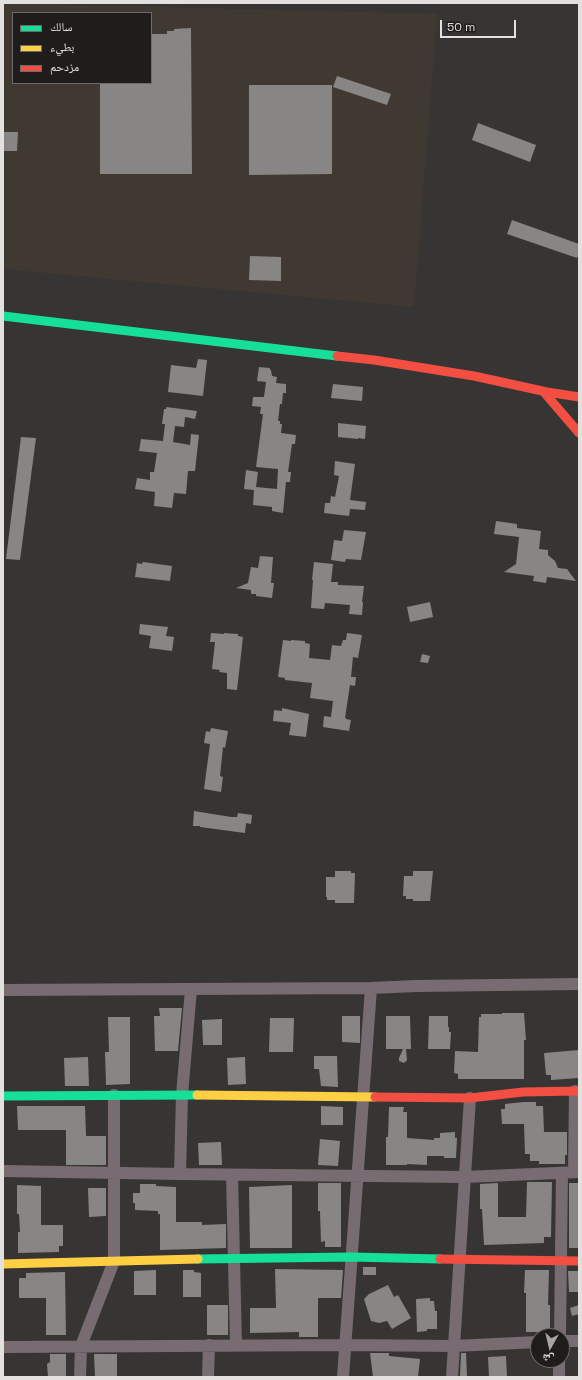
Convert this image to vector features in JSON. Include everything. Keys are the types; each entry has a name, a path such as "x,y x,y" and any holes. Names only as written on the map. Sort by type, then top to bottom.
{"street":[{"path":"3,316 374,360 474,376 579,397"},
{"path":"543,391 579,433"},
{"path":"3,990 372,988 579,984"},
{"path":"342,1377 372,988"},
{"path":"180,1174 182,1095 191,989"},
{"path":"3,1096 182,1095 470,1098 523,1092 577,1091 572,1172 561,1260 560,1328"},
{"path":"80,1377 80,1346 114,1261 114,1096"},
{"path":"452,1377 470,1098"},
{"path":"3,1171 465,1177 572,1172"},
{"path":"232,1175 236,1345"},
{"path":"3,1264 234,1258 352,1257 579,1261"},
{"path":"3,1347 209,1345 454,1346 530,1342"},
{"path":"208,1377 209,1345"}],"shaded area":[{"path":"3,3 437,14 414,307 3,269"}],"building":[{"path":"191,28 192,174 100,174 100,84 152,84 152,34 167,34 167,31 174,31 174,29"},
{"path":"337,76 391,94 387,105 333,87"},
{"path":"249,85 332,85 332,174 249,175"},
{"path":"478,123 536,145 530,162 472,140"},
{"path":"3,132 18,132 17,151 3,151"},
{"path":"512,220 579,244 579,254 577,258 507,234"},
{"path":"250,256 281,257 281,281 249,280"},
{"path":"198,359 207,360 203,396 168,392 171,365 196,368"},
{"path":"259,367 270,368 272,376 277,377 276,383 286,384 286,393 283,393 278,421 282,424 281,433 296,435 295,444 292,444 288,472 291,472 290,482 286,482 283,513 272,511 272,507 253,505 254,490 244,489 246,470 258,472 256,487 277,489 278,469 256,467 263,414 260,414 261,407 252,406 253,397 264,397 266,382 257,381"},
{"path":"333,384 363,387 362,401 331,398"},
{"path":"166,407 197,411 195,419 185,417 184,427 175,426 173,442 190,445 191,434 199,435 195,471 188,471 186,494 174,493 172,508 154,506 155,492 135,489 137,478 150,480 150,472 154,472 157,453 139,451 141,439 163,441 165,424 162,424 164,409 166,409"},
{"path":"338,423 366,426 365,439 338,437"},
{"path":"21,437 36,438 20,560 6,559"},
{"path":"335,461 355,464 350,500 366,502 365,510 350,509 349,516 324,513 325,503 330,503 331,496 335,497 339,476 334,475"},
{"path":"496,521 517,524 517,528 541,531 539,549 548,550 548,555 555,561 558,568 567,569 576,581 547,577 546,583 533,581 534,576 504,572 516,564 519,537 494,534"},
{"path":"344,530 366,532 361,560 346,559 345,562 331,560 334,540 342,541"},
{"path":"260,556 273,557 271,583 274,583 272,598 256,596 256,594 251,594 251,590 236,588 248,583 251,567 258,568"},
{"path":"143,562 172,566 170,581 135,577 137,563 142,564"},
{"path":"314,562 333,564 331,582 338,582 338,585 364,586 362,615 349,614 350,605 325,603 324,609 311,608"},
{"path":"430,602 433,617 410,622 407,607"},
{"path":"140,624 168,627 166,636 174,637 172,651 149,648 151,636 139,634"},
{"path":"211,633 238,634 238,636 243,637 237,690 227,689 227,673 212,669 215,642 210,642"},
{"path":"347,633 362,635 358,658 353,657 351,677 356,677 355,686 350,685 345,718 351,720 349,731 323,727 324,716 331,717 333,701 310,698 312,683 285,680 285,678 278,677 283,640 305,641 305,643 310,644 309,658 330,660 332,645 341,646 343,640 346,640"},
{"path":"422,654 430,656 428,663 420,662"},
{"path":"282,708 309,714 306,737 289,735 291,723 273,721 274,710 282,711"},
{"path":"211,728 228,731 225,748 223,747 220,776 223,777 221,792 204,789 210,744 204,743 206,731 210,732"},
{"path":"194,811 231,817 237,817 238,813 252,815 251,824 246,823 245,833 193,826"},
{"path":"335,871 351,871 351,873 355,873 354,903 335,903 335,900 327,900 326,877 335,877"},
{"path":"413,871 433,871 430,901 413,901 413,899 406,899 406,896 403,896 404,876 413,876"},
{"path":"159,1008 182,1008 178,1051 155,1051 154,1016 160,1016"},
{"path":"524,1013 526,1040 524,1040 524,1079 458,1079 458,1074 454,1073 455,1051 478,1052 479,1017 481,1017 481,1014"},
{"path":"342,1016 360,1016 360,1043 342,1042"},
{"path":"386,1016 410,1016 411,1049 406,1049 407,1060 404,1063 399,1061 403,1049 386,1049"},
{"path":"429,1016 448,1016 448,1027 449,1032 451,1032 450,1049 428,1049"},
{"path":"108,1017 130,1017 130,1084 106,1085 105,1052 109,1052"},
{"path":"270,1018 294,1018 293,1052 269,1052"},
{"path":"222,1019 222,1045 203,1045 202,1020"},
{"path":"579,1050 579,1078 551,1080 551,1075 546,1075 544,1053"},
{"path":"314,1056 337,1056 338,1087 321,1086 319,1069 314,1069"},
{"path":"88,1057 89,1086 65,1086 64,1058"},
{"path":"245,1057 246,1084 228,1085 227,1058"},
{"path":"536,1102 536,1106 543,1106 544,1132 567,1132 567,1155 565,1155 565,1164 539,1164 539,1161 530,1161 530,1154 525,1154 524,1124 502,1124 501,1109 505,1109 505,1104"},
{"path":"17,1106 85,1106 86,1136 106,1136 106,1165 66,1165 66,1130 18,1130"},
{"path":"321,1106 343,1107 343,1125 321,1125"},
{"path":"389,1107 404,1107 403,1112 407,1112 407,1138 434,1140 434,1138 440,1138 440,1133 455,1132 455,1138 457,1138 456,1158 427,1156 427,1165 386,1165 386,1137 388,1137"},
{"path":"320,1139 340,1141 338,1166 318,1165"},
{"path":"221,1142 222,1165 199,1165 198,1143"},
{"path":"527,1182 552,1182 551,1237 544,1237 544,1243 484,1245 482,1209 480,1209 480,1184 498,1183 498,1217 526,1217"},
{"path":"318,1183 341,1183 341,1247 325,1247 325,1241 321,1242 320,1211 318,1211"},
{"path":"569,1183 579,1183 579,1248 569,1248"},
{"path":"140,1184 156,1184 156,1186 176,1187 176,1222 202,1222 202,1225 226,1224 226,1248 160,1250 160,1214 158,1214 158,1211 135,1210 133,1193 140,1193"},
{"path":"17,1185 41,1186 41,1225 63,1225 63,1246 59,1246 59,1252 18,1253 18,1232 20,1232 19,1214 17,1214"},
{"path":"292,1185 292,1248 250,1248 249,1187"},
{"path":"88,1188 106,1188 106,1216 89,1217"},
{"path":"363,1267 376,1267 376,1275 363,1275"},
{"path":"275,1269 343,1270 341,1298 318,1298 318,1337 299,1337 299,1332 250,1333 250,1308 276,1308"},
{"path":"156,1270 156,1295 134,1295 134,1271"},
{"path":"183,1270 194,1270 194,1272 201,1273 201,1297 183,1297"},
{"path":"525,1270 549,1270 548,1305 550,1305 550,1328 530,1328 530,1332 526,1332 526,1293 524,1293"},
{"path":"568,1271 579,1271 579,1292 569,1292"},
{"path":"65,1272 66,1335 46,1335 46,1298 19,1298 19,1278 26,1278 26,1273"},
{"path":"388,1285 394,1297 398,1295 411,1318 392,1329 387,1321 379,1323 371,1321 364,1299 369,1294"},
{"path":"430,1298 430,1301 434,1301 435,1311 437,1311 437,1329 427,1329 427,1331 417,1332 416,1299"},
{"path":"207,1305 228,1305 228,1335 207,1335"},
{"path":"579,1305 579,1314 572,1316 570,1308"},
{"path":"370,1353 389,1353 389,1356 420,1359 418,1377 373,1377"},
{"path":"461,1353 466,1353 467,1377 460,1377"},
{"path":"50,1354 66,1354 66,1377 48,1377 47,1364 50,1362"},
{"path":"94,1354 117,1354 117,1377 95,1377"},
{"path":"506,1356 507,1377 489,1377 488,1357"}],"traffic: fast":[{"path":"3,316 337,356"},
{"path":"3,1096 197,1095"},
{"path":"198,1259 351,1257 440,1259"}],"traffic: slow":[{"path":"197,1095 375,1097"},
{"path":"3,1264 198,1259"}],"traffic: jam":[{"path":"337,356 374,360 474,376 547,392 579,397"},
{"path":"543,391 579,433"},
{"path":"375,1097 470,1098 523,1092 579,1091"},
{"path":"440,1259 579,1261"}]}
